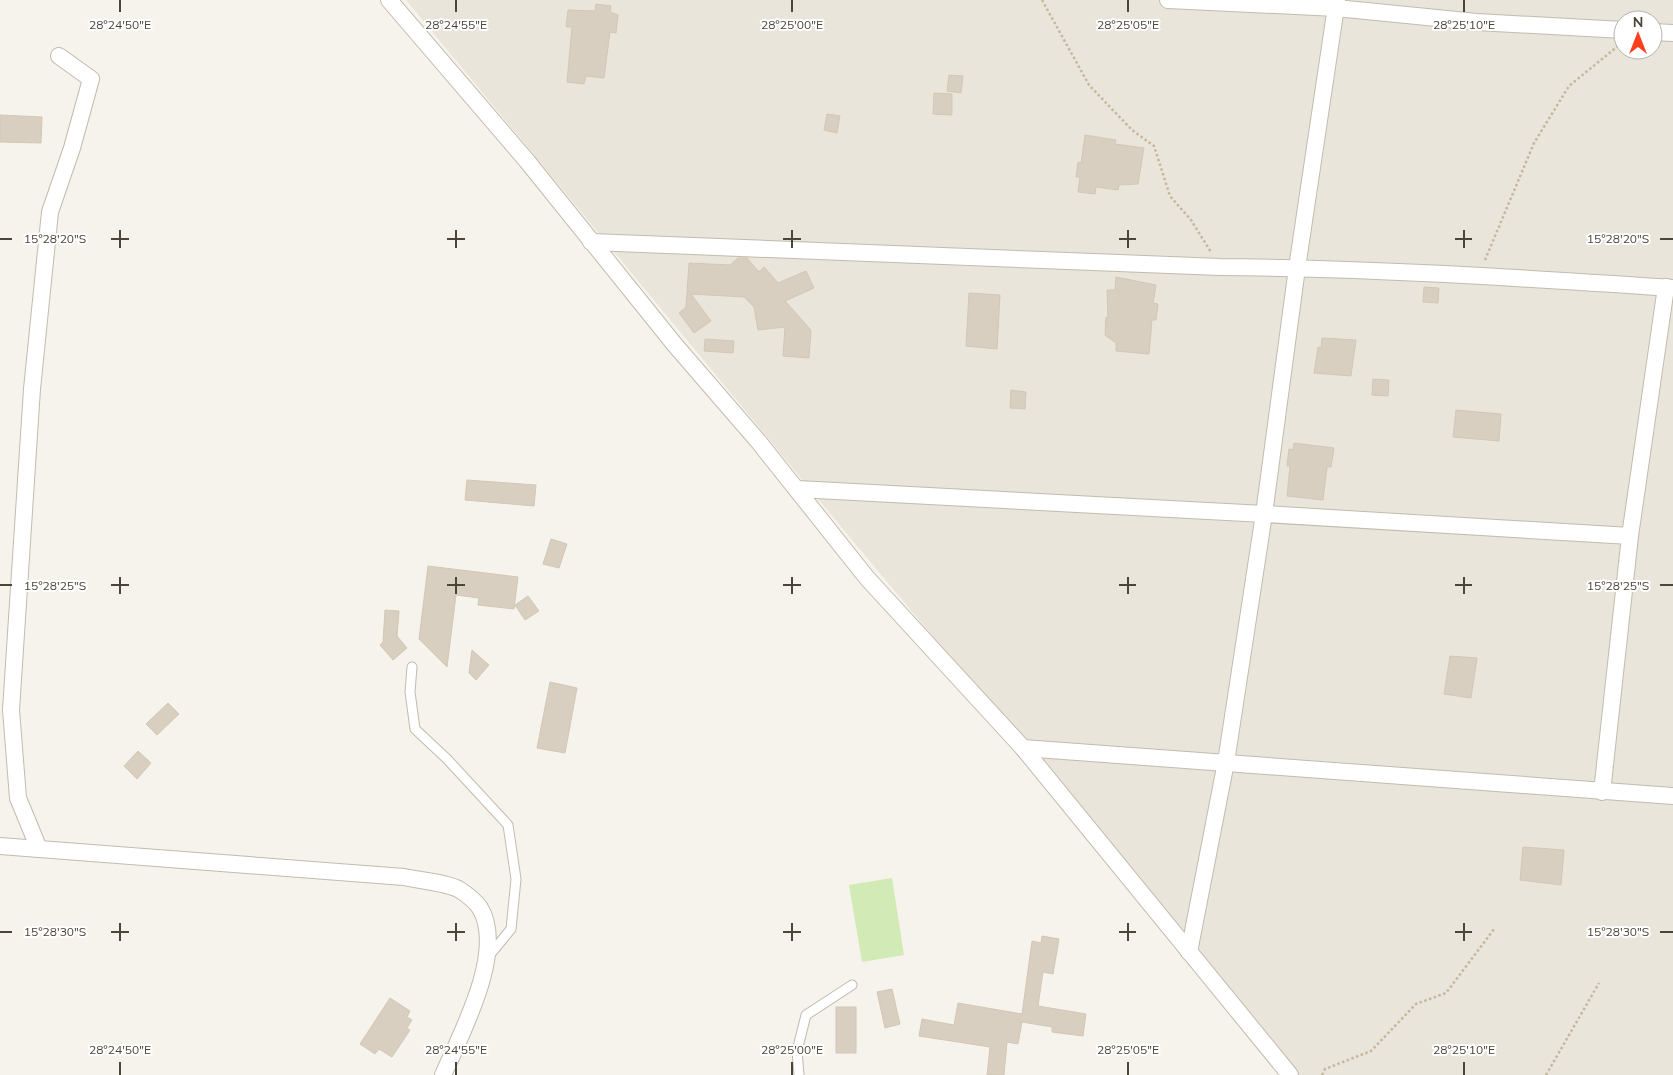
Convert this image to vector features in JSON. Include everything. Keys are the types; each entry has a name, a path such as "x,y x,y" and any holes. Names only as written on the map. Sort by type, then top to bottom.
{"street":[{"path":"389,0 527,161 675,345 798,489 867,578 1023,748 1290,1075"},
{"path":"1168,0 1336,4 1477,22 1613,29"},
{"path":"1189,952 1226,762 1264,514 1297,268 1336,4"},
{"path":"38,849 18,798 12,710 32,389 50,212 72,148 90,79 59,56"},
{"path":"591,242 1220,267 1479,275 1670,288 1630,536 1602,792"},
{"path":"798,489 1630,536"},
{"path":"1023,748 1673,796"},
{"path":"0,846 404,877 458,888 480,907 486,930 486,959 478,993 443,1075"}],"lane":[{"path":"412,667 410,692 415,729 447,759 508,824 516,879 511,929 486,959"},
{"path":"798,1075 797,1051 806,1014 852,985"}],"path":[{"path":"1042,0 1089,85 1132,130 1154,146 1170,196 1191,220 1220,267"},
{"path":"1479,275 1534,143 1570,86 1613,50"},
{"path":"1322,1075 1325,1069 1371,1051 1416,1004 1446,993 1494,928"},
{"path":"1546,1075 1599,983"}],"shaded area":[{"path":"406,0 1673,0 1673,1075 1299,1075 843,529"}],"green space":[{"path":"892,878 904,955 862,962 849,885"}],"building":[{"path":"596,4 611,6 610,12 618,15 616,33 610,32 604,78 586,76 584,84 567,82 572,27 566,27 568,10 595,11"},
{"path":"949,75 963,76 961,93 947,91"},
{"path":"934,93 952,94 952,115 933,114"},
{"path":"827,114 840,116 837,133 824,130"},
{"path":"0,115 42,117 41,143 0,142"},
{"path":"1085,135 1116,140 1115,144 1144,148 1138,184 1119,185 1118,190 1096,187 1095,194 1078,192 1080,177 1076,177 1078,162 1081,163"},
{"path":"738,258 747,258 759,272 764,267 778,283 806,271 814,288 785,301 811,330 809,358 783,356 785,327 758,330 754,307 744,297 691,294 711,321 694,333 679,313 686,307 689,263 730,265"},
{"path":"1116,277 1156,285 1153,303 1158,304 1156,320 1152,320 1149,354 1116,351 1116,343 1105,335 1106,317 1108,318 1107,290 1115,290"},
{"path":"1424,287 1439,288 1438,303 1423,302"},
{"path":"969,293 1000,295 997,349 966,346"},
{"path":"1322,338 1356,340 1351,376 1314,373 1318,347 1321,348"},
{"path":"705,339 734,341 733,353 704,351"},
{"path":"1373,379 1389,380 1388,396 1372,395"},
{"path":"1011,390 1026,392 1025,409 1010,408"},
{"path":"1456,410 1501,414 1499,441 1453,437"},
{"path":"1294,443 1334,448 1331,467 1327,467 1323,500 1287,496 1290,466 1287,466 1289,449 1293,450"},
{"path":"467,480 536,485 534,506 465,500"},
{"path":"551,539 567,544 559,568 543,564"},
{"path":"428,566 518,577 514,609 478,605 479,598 456,595 447,667 419,639"},
{"path":"528,596 539,611 525,620 515,605"},
{"path":"385,610 399,611 397,636 407,648 393,660 380,645 383,642"},
{"path":"472,650 489,665 476,680 469,673"},
{"path":"1450,656 1477,658 1471,698 1444,694"},
{"path":"550,682 577,688 565,753 537,748"},
{"path":"168,703 179,714 157,735 146,724"},
{"path":"138,751 151,763 137,779 124,766"},
{"path":"1523,847 1564,850 1561,885 1520,880"},
{"path":"1042,936 1059,939 1053,974 1043,972 1038,1006 1086,1014 1083,1036 1052,1032 1052,1027 1022,1022 1018,1044 1007,1042 1004,1075 987,1075 990,1047 919,1036 922,1019 954,1025 958,1003 1022,1014 1032,941 1041,943"},
{"path":"892,989 900,1024 885,1028 877,992"},
{"path":"390,998 410,1011 407,1017 412,1020 407,1028 410,1030 392,1057 379,1049 375,1054 360,1044"},
{"path":"836,1007 856,1007 856,1053 836,1053"}]}
